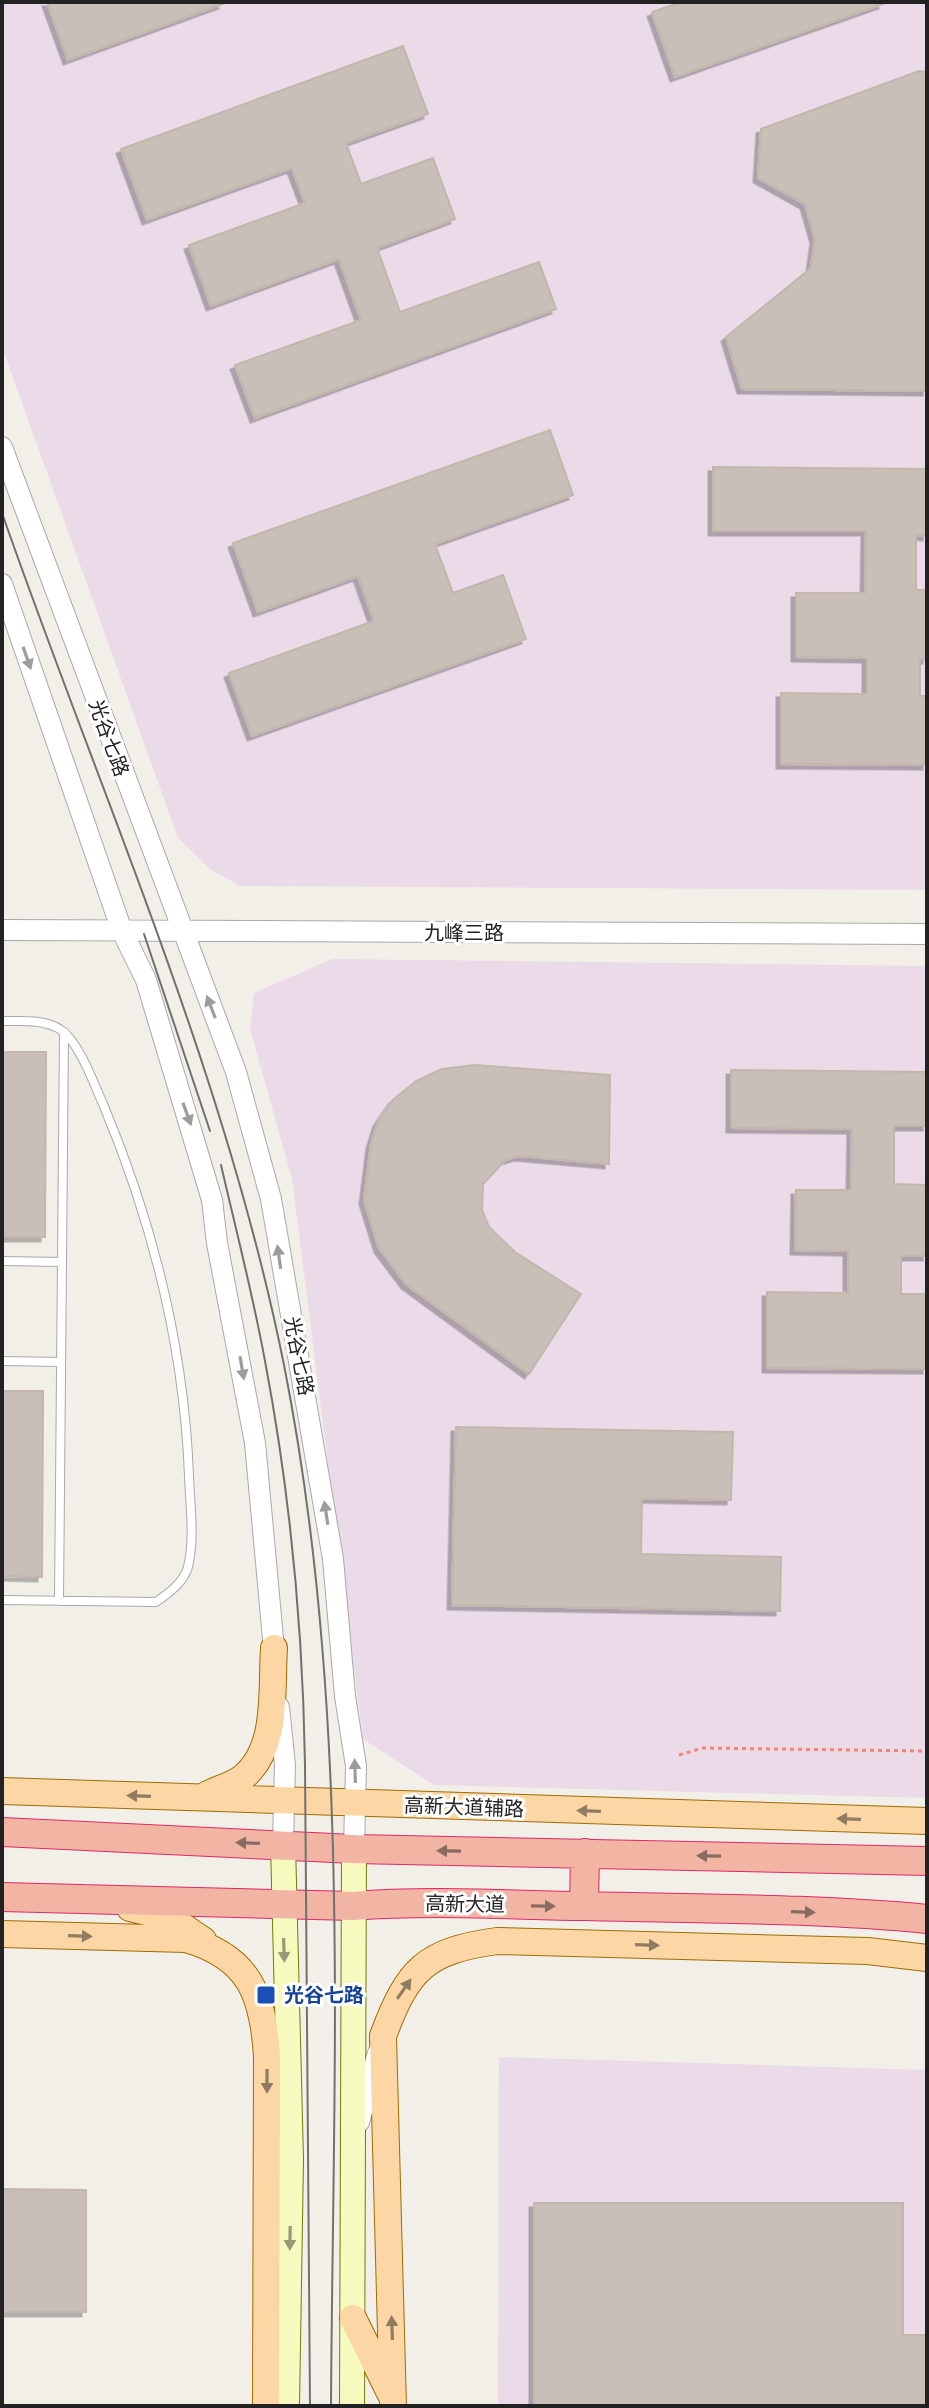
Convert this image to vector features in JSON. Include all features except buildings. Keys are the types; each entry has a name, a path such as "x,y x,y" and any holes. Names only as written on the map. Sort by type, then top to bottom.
{"highway":[{"path":"2,1832 354,1849 927,1861"},
{"path":"584,1906 585,1853"},
{"name":"高新大道","path":"2,1897 283,1905 353,1906 401,1902 584,1906 927,1919"}],"main road":[{"path":"199,1797 241,1779 260,1758 268,1736 274,1648"},
{"name":"高新大道辅路","path":"2,1791 927,1821"},
{"path":"283,1844 291,2159 287,2406"},
{"name":"光谷七路","path":"352,2406 354,1849"},
{"path":"96,1900 169,1917 237,1963 254,1990 265,2018 266,2406"},
{"path":"2,1934 186,1939 214,1947"},
{"path":"393,2403 383,2036 400,1990 428,1962 455,1947 497,1941 868,1951 927,1958"},
{"path":"353,2318 393,2403"}],"street":[{"name":"光谷七路","path":"2,447 181,932 236,1072 271,1199 333,1559 345,1696 356,1766 354,1849"},
{"path":"2,584 122,931 146,980 212,1200 217,1243 255,1443 285,1765 283,1844"},
{"name":"九峰三路","path":"2,930 927,934"},
{"path":"254,1990 281,2026 288,2065"},
{"path":"354,2142 383,2036"},
{"path":"267,2231 291,2159"},
{"path":"266,2373 273,2406"}],"lane":[{"path":"2,1021 33,1021 64,1031 88,1070 149,1226 174,1327 187,1419 192,1540 187,1571 173,1590 156,1602 2,1600"},
{"path":"59,1601 64,1031"},
{"path":"2,1261 62,1262"},
{"path":"2,1361 61,1362"}],"path":[{"path":"679,1755 703,1748 927,1751"}],"shaded area":[{"path":"2,2 927,2 927,890 240,886 210,869 178,838 2,347"},
{"path":"332,959 927,966 927,1798 434,1785 363,1739 292,1179 250,1029 254,993"},
{"path":"499,2057 927,2070 927,2406 498,2406"}],"tram line":[{"path":"2,513 195,1040 259,1256 284,1365 306,1494 320,1623 329,1753 335,2014 331,2406"},
{"path":"144,934 210,1131"},
{"path":"221,1165 274,1411 298,1613 305,1765 310,2406"}],"place":[{"name":"光谷七路","path":"266,1995"}]}
